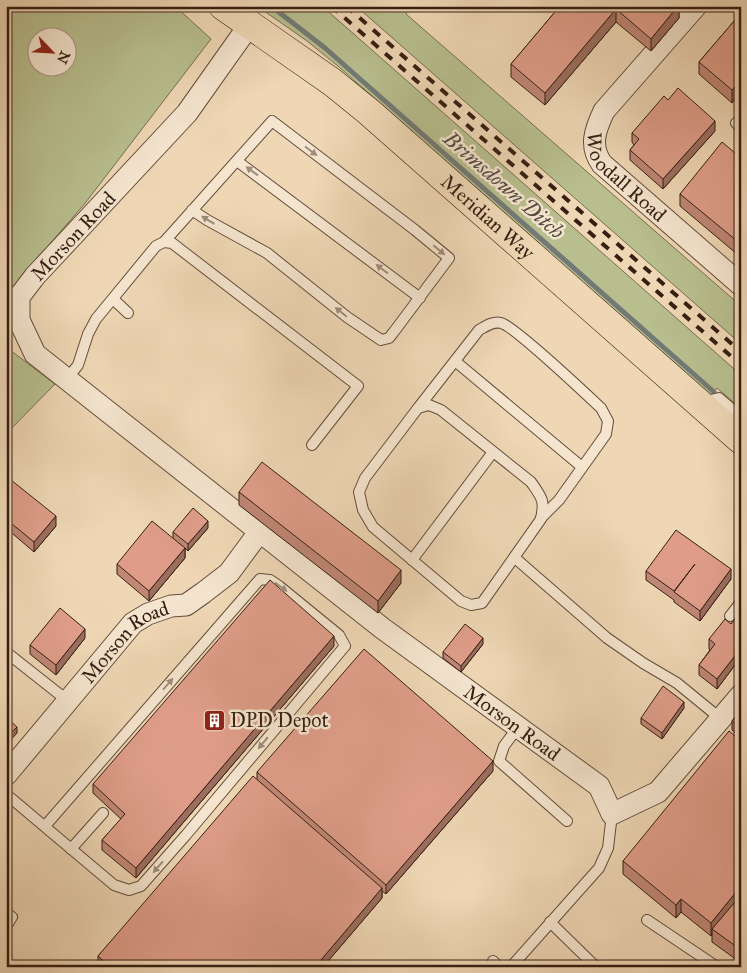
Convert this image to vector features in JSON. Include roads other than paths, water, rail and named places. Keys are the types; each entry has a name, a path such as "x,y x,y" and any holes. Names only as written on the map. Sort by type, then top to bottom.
{"main road":[{"name":"Meridian Way","path":"223,6 332,82 369,112 741,440"}],"street":[{"name":"Woodall Road","path":"696,6 604,112 595,130 596,155 602,164 741,285"},
{"name":"Morson Road","path":"250,24 186,113 34,276 19,297 19,320 36,354 382,628 599,786 612,814"},
{"name":"Morson Road","path":"6,775 133,623 148,614 171,606 186,605 203,593 229,573 260,531"},
{"path":"612,814 658,792 741,695"}],"lane":[{"path":"67,379 78,365 88,334 96,319 156,246 164,242 192,210 237,161 272,121 415,230 448,258 389,338 381,340 347,318 267,253 192,210"},
{"path":"237,161 420,298"},
{"path":"164,242 172,243 358,386 312,445"},
{"path":"113,299 128,313"},
{"path":"502,323 601,408 608,421 606,434 559,500 541,519 482,603 470,605 462,601 373,527 363,510 359,492 365,478 455,361 479,330 490,324 502,323"},
{"path":"455,361 582,467"},
{"path":"698,403 719,398 741,417"},
{"path":"418,408 429,405 441,410 532,482 540,494 544,506 541,519"},
{"path":"412,560 493,452"},
{"path":"514,558 607,638 643,663 677,683 720,719"},
{"path":"6,794 114,885 129,890 141,886 344,646 340,635 279,586 270,580 260,579 45,826"},
{"path":"730,616 741,602"},
{"path":"6,652 68,701"},
{"path":"518,727 504,746 499,761 567,821"},
{"path":"71,849 103,813"},
{"path":"510,967 599,868 608,848 612,814"},
{"path":"6,912 12,917 6,927"},
{"path":"647,920 717,967"},
{"path":"550,922 596,967"}],"waterway":[{"name":"Brimsdown Ditch","path":"271,6 325,48 714,392"}],"railway":[{"path":"331,6 741,365"},
{"path":"346,6 741,352"}],"place":[{"name":"DPD Depot","path":"214,720"}]}
